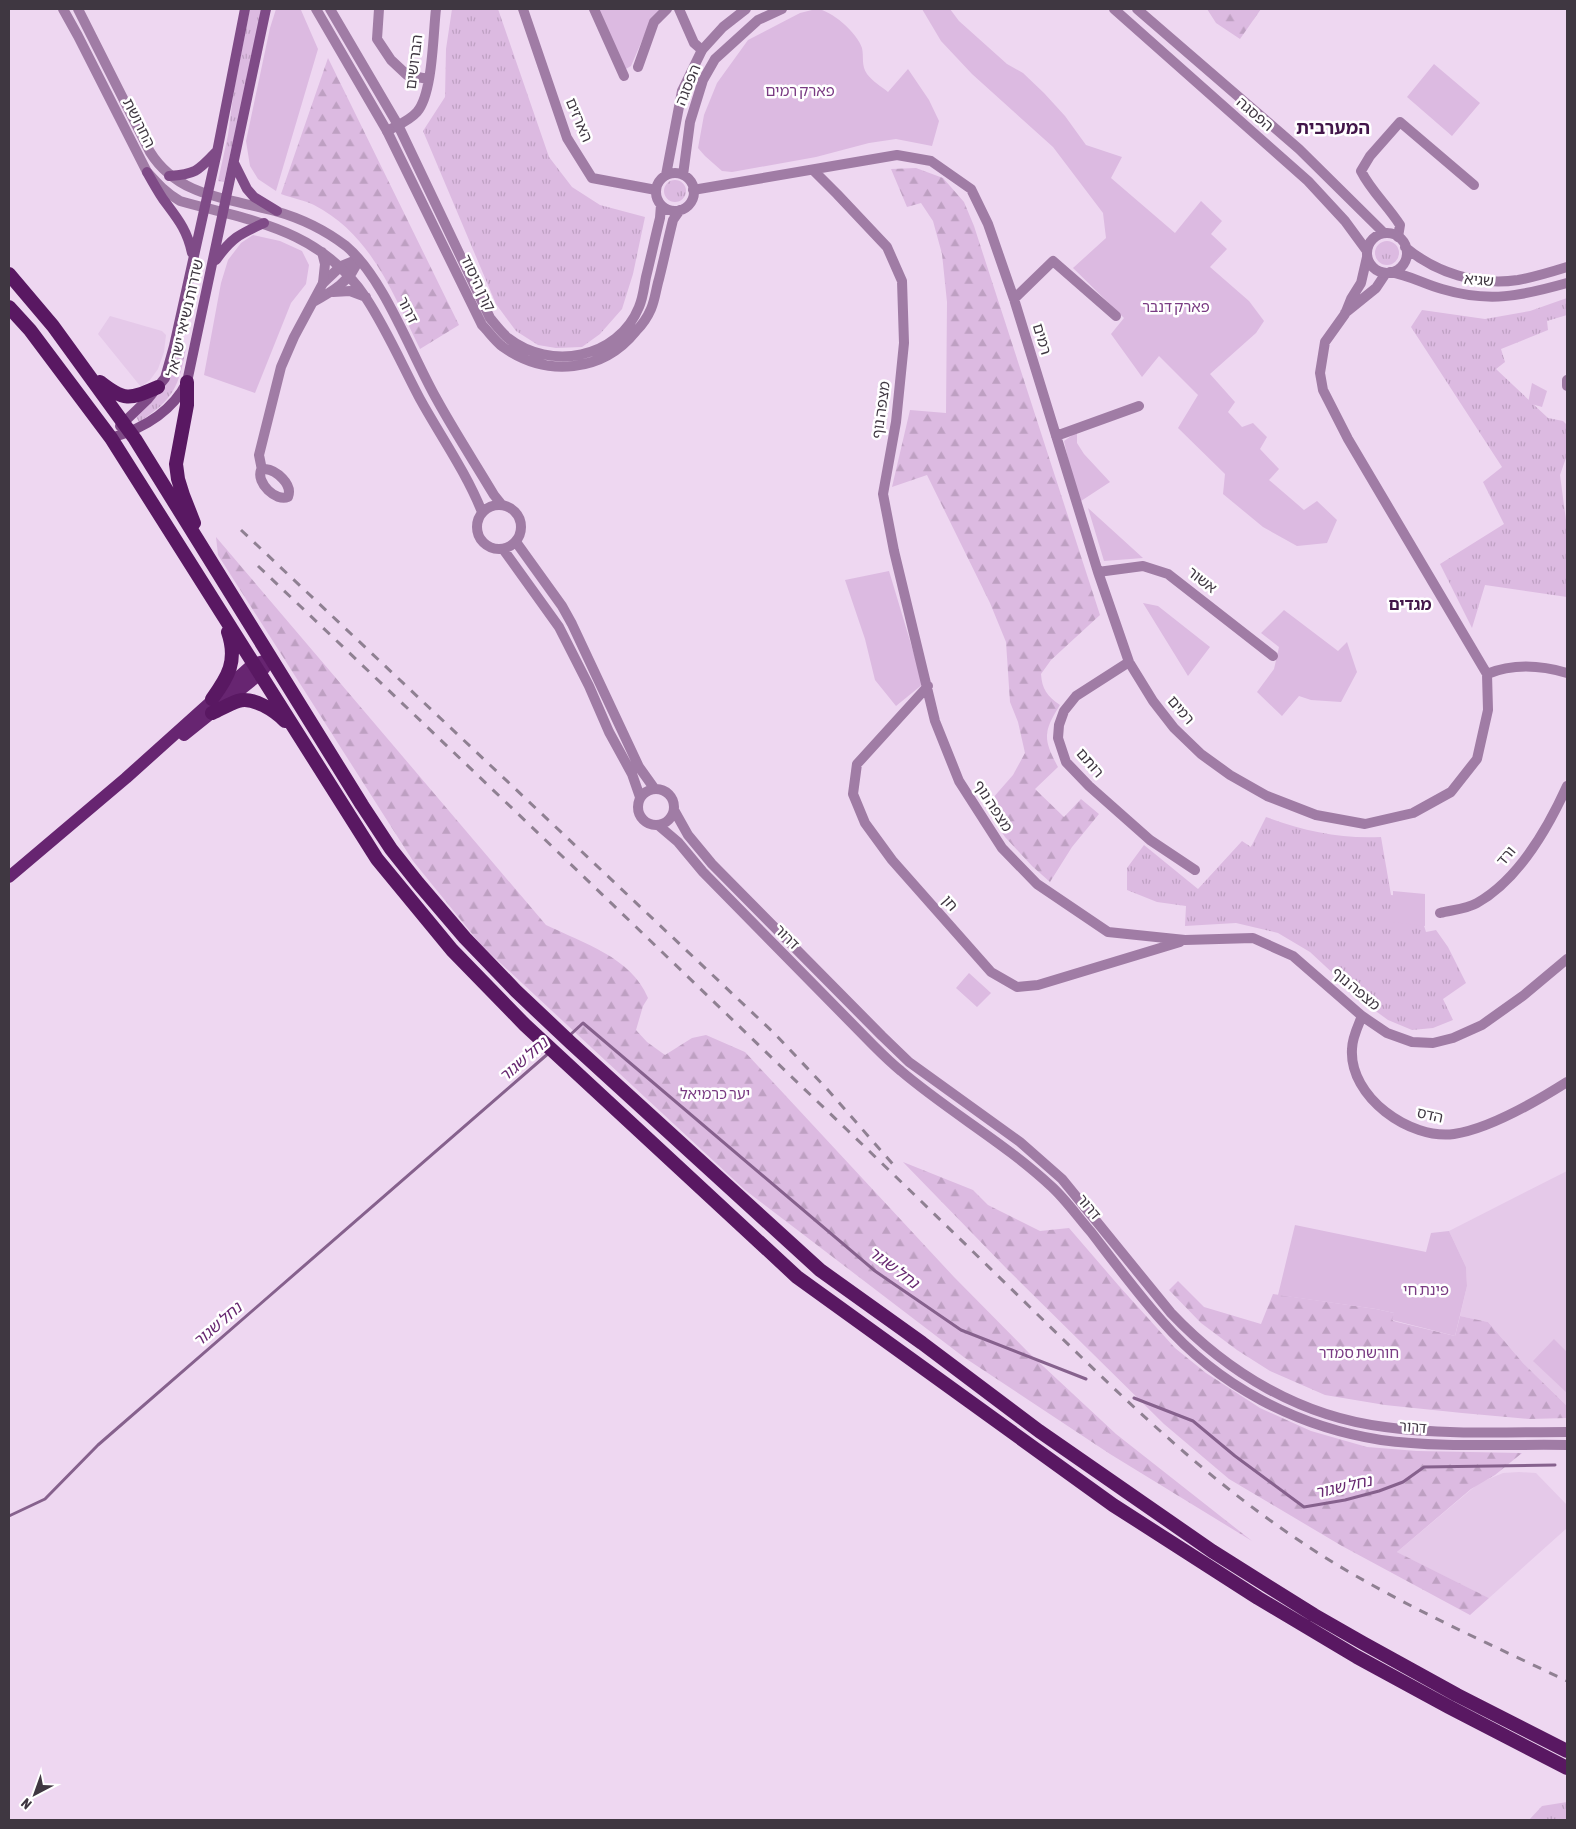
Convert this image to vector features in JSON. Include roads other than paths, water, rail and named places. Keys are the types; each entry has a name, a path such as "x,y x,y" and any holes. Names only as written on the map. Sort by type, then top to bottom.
{"highway":[{"path":"9,274 47,319 127,428 391,849 465,938 560,1033 820,1270 922,1343 1039,1432 1212,1551 1314,1614 1457,1695 1567,1751"},
{"path":"9,307 30,330 111,438 377,859 404,894 474,974 558,1056 797,1277 1114,1506 1258,1598 1349,1652 1567,1768"},
{"path":"86,370 113,392 121,396 133,397 158,387"},
{"path":"187,382 187,405 176,464 183,495 210,560"},
{"path":"212,706 226,680 233,657 230,637 220,610"},
{"path":"212,706 240,700 255,702 279,715 292,726"}],"main road":[{"name":"שדרות נשיאי ישראל","path":"127,428 165,378 174,346 217,152 245,9"},
{"name":"שדרות נשיאי ישראל","path":"111,438 127,428 159,416 180,395 187,382 266,9"},
{"path":"169,176 186,175 194,172 217,152"},
{"path":"234,163 247,189 254,197 277,211"},
{"path":"147,172 163,198 180,220 189,237 193,257"},
{"path":"213,265 224,248 234,238 242,232 264,223"},
{"path":"9,877 256,669 271,659"}],"street":[{"name":"החרושת","path":"63,9 147,172 170,195 180,201 223,212"},
{"name":"החרושת","path":"78,9 158,165 169,176 194,190 226,199"},
{"name":"קרן היסוד","path":"316,9 387,130 482,325 502,346 528,360 557,367 593,363 627,342 651,309 673,220 680,210"},
{"name":"קרן היסוד","path":"330,9 398,125 490,318 508,338 532,351 558,357 589,354 606,346 620,336 640,307 661,205"},
{"path":"379,9 377,39 391,60 407,75 428,79"},
{"name":"הברושים","path":"387,130 406,121 418,111 426,96 436,9"},
{"name":"הארזים","path":"523,9 567,138 592,178 656,190"},
{"path":"594,9 624,76"},
{"path":"638,67 654,22 667,9"},
{"path":"679,9 694,43 715,59"},
{"name":"הפסגה","path":"666,175 682,91 702,50 723,27 746,9"},
{"name":"הפסגה","path":"683,176 690,122 703,80 715,59 758,20 782,9"},
{"name":"הפסגה","path":"1114,9 1308,180 1345,221 1367,254"},
{"path":"1131,24 1139,10"},
{"name":"הפסגה","path":"1139,10 1299,149 1384,233"},
{"path":"1398,237 1400,225 1392,212 1369,186 1361,170 1370,156 1400,122 1474,185"},
{"name":"רמים","path":"693,190 897,155 931,160 971,189 988,224 1014,299 1098,572 1129,662 1153,701 1174,728 1202,754 1230,775 1267,796 1316,815 1365,824 1413,813 1451,792 1477,759 1488,710 1487,674 1348,439 1323,390 1320,373 1325,342 1345,314 1351,299 1361,283 1367,254"},
{"name":"מצפה נוף","path":"813,170 887,247 902,281 904,343 896,422 883,494 894,551 928,686 935,722 959,781 1002,848 1038,884 1108,932 1185,940 1253,938 1293,956 1362,1016 1387,1033 1412,1042 1433,1043 1453,1038 1482,1025 1524,995 1567,959"},
{"path":"676,173 691,183 693,190 688,206 680,210 670,210 661,205 657,198 656,190 660,181 666,175 676,173"},
{"name":"דרור","path":"226,199 277,211 303,221 330,235 347,247 358,259 383,295 436,398 494,495 502,505"},
{"name":"דרור","path":"223,212 264,223 288,232 310,243 349,275 378,316 420,399 474,493 482,512"},
{"path":"1384,233 1398,237 1406,247 1405,260 1402,266 1388,273 1374,268 1367,254 1372,239 1384,233"},
{"name":"שגיא","path":"1406,247 1421,260 1439,270 1483,280 1519,280 1567,267"},
{"path":"322,252 325,264 323,283"},
{"path":"262,470 259,455 281,367 294,337 323,283 340,266 358,259"},
{"path":"313,302 333,292 354,269 358,259"},
{"path":"1014,299 1053,261 1116,316"},
{"name":"רמים","path":"1345,314 1376,288 1388,273"},
{"name":"שגיא","path":"1388,273 1400,274 1434,287 1460,294 1487,298 1520,295 1567,283"},
{"path":"333,292 350,291 366,297"},
{"path":"1567,380 1567,386"},
{"path":"1056,436 1139,406"},
{"path":"450,449 463,443"},
{"path":"502,505 514,510 519,517 522,525 521,534 516,542 509,547 503,549 492,548 484,544 479,537 478,520 482,512 489,506 502,505"},
{"path":"516,542 568,618 639,767 654,788"},
{"path":"503,549 559,627 632,774 640,797"},
{"name":"אשור","path":"1098,572 1143,566 1168,574 1273,656"},
{"name":"רותם","path":"1129,662 1076,696 1064,711 1058,725 1058,738 1066,762 1089,786 1150,840 1195,870"},
{"path":"1487,674 1504,667 1526,666 1551,668 1567,673"},
{"name":"חן","path":"928,686 857,764 853,794 865,823 892,860 991,972 1017,987 1038,985 1185,940"},
{"name":"ורד","path":"1440,913 1476,904 1497,888 1520,865 1550,822 1567,786"},
{"path":"654,788 668,793 672,798 674,810 669,820 658,825 646,822 641,818 637,807 640,797 645,791 654,788"},
{"name":"דרור","path":"674,810 688,834 712,864 882,1036 910,1062 1020,1142 1062,1179 1171,1313 1188,1330 1230,1365 1270,1391 1307,1407 1361,1423 1385,1427 1439,1431 1567,1432"},
{"name":"דרור","path":"658,825 678,842 703,872 866,1038 901,1071 1013,1154 1053,1188 1179,1340 1229,1380 1264,1402 1287,1413 1320,1426 1358,1436 1438,1444 1567,1445"},
{"name":"הדס","path":"1362,1016 1352,1049 1354,1068 1361,1084 1382,1110 1401,1123 1423,1132 1453,1134 1485,1127 1567,1082"}],"waterway":[{"name":"נחל שגור","path":"570,1035 583,1023 875,1271 961,1330 1086,1379"},
{"name":"נחל שגור","path":"9,1516 45,1499 98,1445 550,1052"},
{"name":"נחל שגור","path":"1134,1398 1193,1421 1235,1456 1304,1507 1345,1500 1379,1491 1403,1482 1424,1467 1555,1465"}],"railway":[{"path":"241,530 775,1034 827,1089 898,1170"},
{"path":"258,566 664,953 1097,1372 1190,1457 1256,1510 1323,1556 1391,1595 1461,1631 1567,1681"}],"district":[{"name":"המערבית","path":"1333,128"},
{"name":"מגדים","path":"1410,604"}],"park label":[{"name":"פארק רמים","path":"800,91"},
{"name":"פארק דנבר","path":"1176,307"},
{"name":"יער כרמיאל","path":"715,1094"},
{"name":"פינת חי","path":"1426,1290"},
{"name":"חורשת סמדר","path":"1359,1353"}]}
